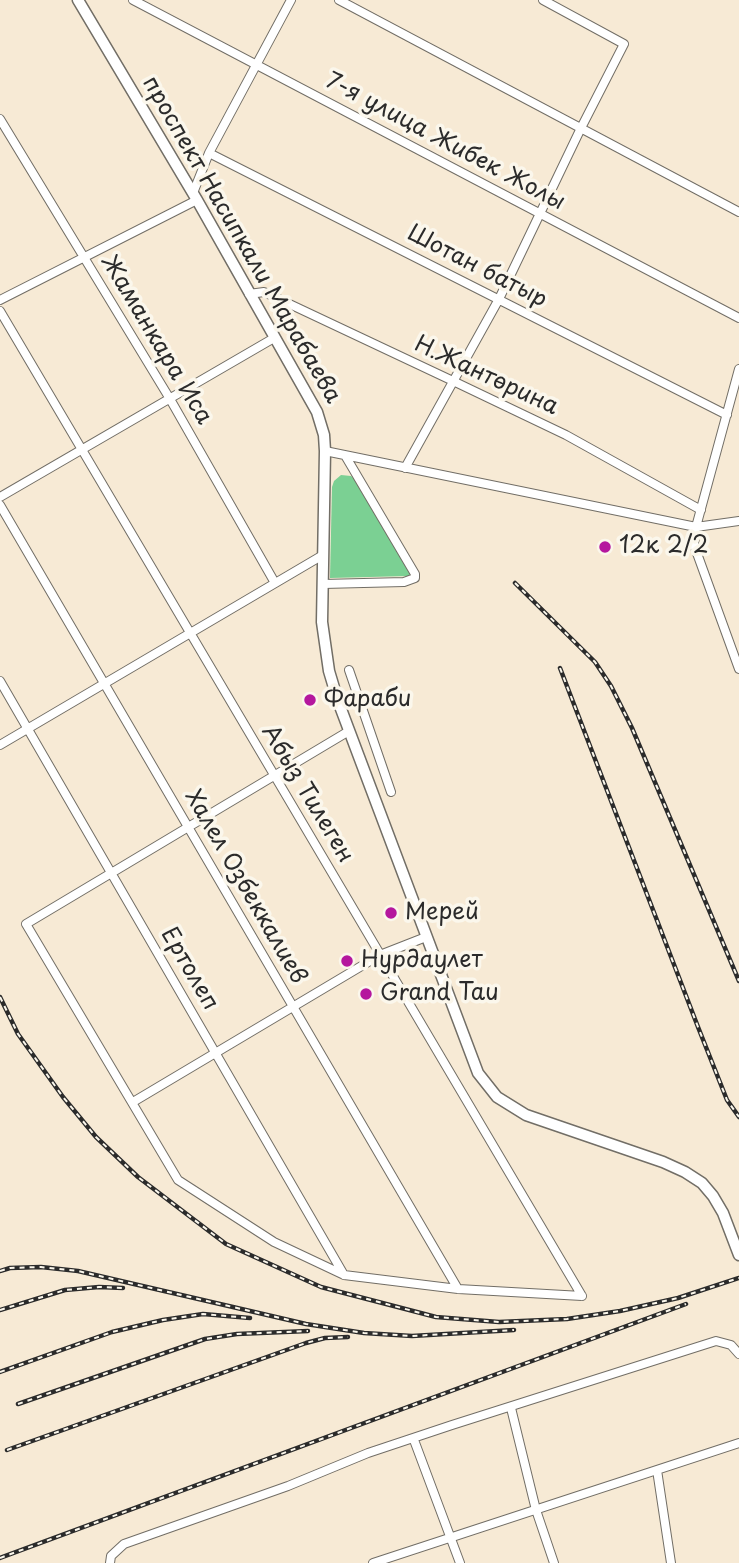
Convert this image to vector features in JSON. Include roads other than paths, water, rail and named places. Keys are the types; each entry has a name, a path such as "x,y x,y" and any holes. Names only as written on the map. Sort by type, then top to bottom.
{"main road":[{"name":"проспект Насипкали Марабаева","path":"78,0 195,196 317,412 324,435 325,451 325,652 338,701 478,1073 497,1097 526,1115 685,1172 713,1196 723,1213 739,1255"}],"street":[{"name":"7-я улица Жибек Жолы","path":"133,0 739,318"},
{"path":"0,300 195,196 209,153 291,0"},
{"path":"340,0 739,212"},
{"path":"405,468 499,299 624,44 543,0"},
{"name":"Жаманкара Иса","path":"0,119 170,399 275,583"},
{"name":"Шотан батыр","path":"209,153 727,415"},
{"name":"Н.Жантөрина","path":"249,294 264,292 453,381 566,435 701,510"},
{"name":"Абыз Тилеген","path":"0,311 582,1296 458,1289"},
{"path":"0,497 274,338"},
{"path":"739,369 696,527 694,545 739,669"},
{"path":"325,451 696,527 739,521"},
{"path":"323,584 404,582 415,578 415,573 346,457"},
{"name":"Халел Озбеккалиев","path":"0,505 458,1289"},
{"path":"0,745 323,555"},
{"path":"349,670 391,792"},
{"name":"Ертолеп","path":"0,681 344,1275"},
{"path":"349,731 26,924 178,1180 274,1242 344,1275 458,1289"},
{"path":"133,1102 380,955 426,937"},
{"path":"110,1563 111,1556 124,1544 288,1486 368,1453 414,1440 452,1425 716,1341 731,1345 739,1354"},
{"path":"511,1408 536,1510 554,1563"},
{"path":"414,1440 460,1563"},
{"path":"373,1563 739,1443"},
{"path":"657,1470 668,1562"}],"railway":[{"path":"515,583 595,662 611,686 632,728 739,981"},
{"path":"560,668 727,1100 739,1117"},
{"path":"0,997 18,1034 63,1097 96,1137 138,1177 226,1244 321,1287 436,1317 499,1322 567,1319 620,1311 678,1298 739,1278"},
{"path":"0,1271 41,1267 78,1271 306,1324 364,1333 412,1336 514,1330"},
{"path":"0,1310 65,1290 123,1288"},
{"path":"0,1558 686,1304"},
{"path":"0,1372 112,1332 163,1320 203,1314 250,1318"},
{"path":"18,1404 205,1339 237,1334 308,1331"},
{"path":"7,1450 306,1343 325,1338 348,1337"}],"place":[{"name":"12к 2/2","path":"605,547"},
{"name":"Фараби","path":"310,700"},
{"name":"Мерей","path":"391,913"},
{"name":"Нурдаулет","path":"347,961"},
{"name":"Grand Tau","path":"366,994"}]}
